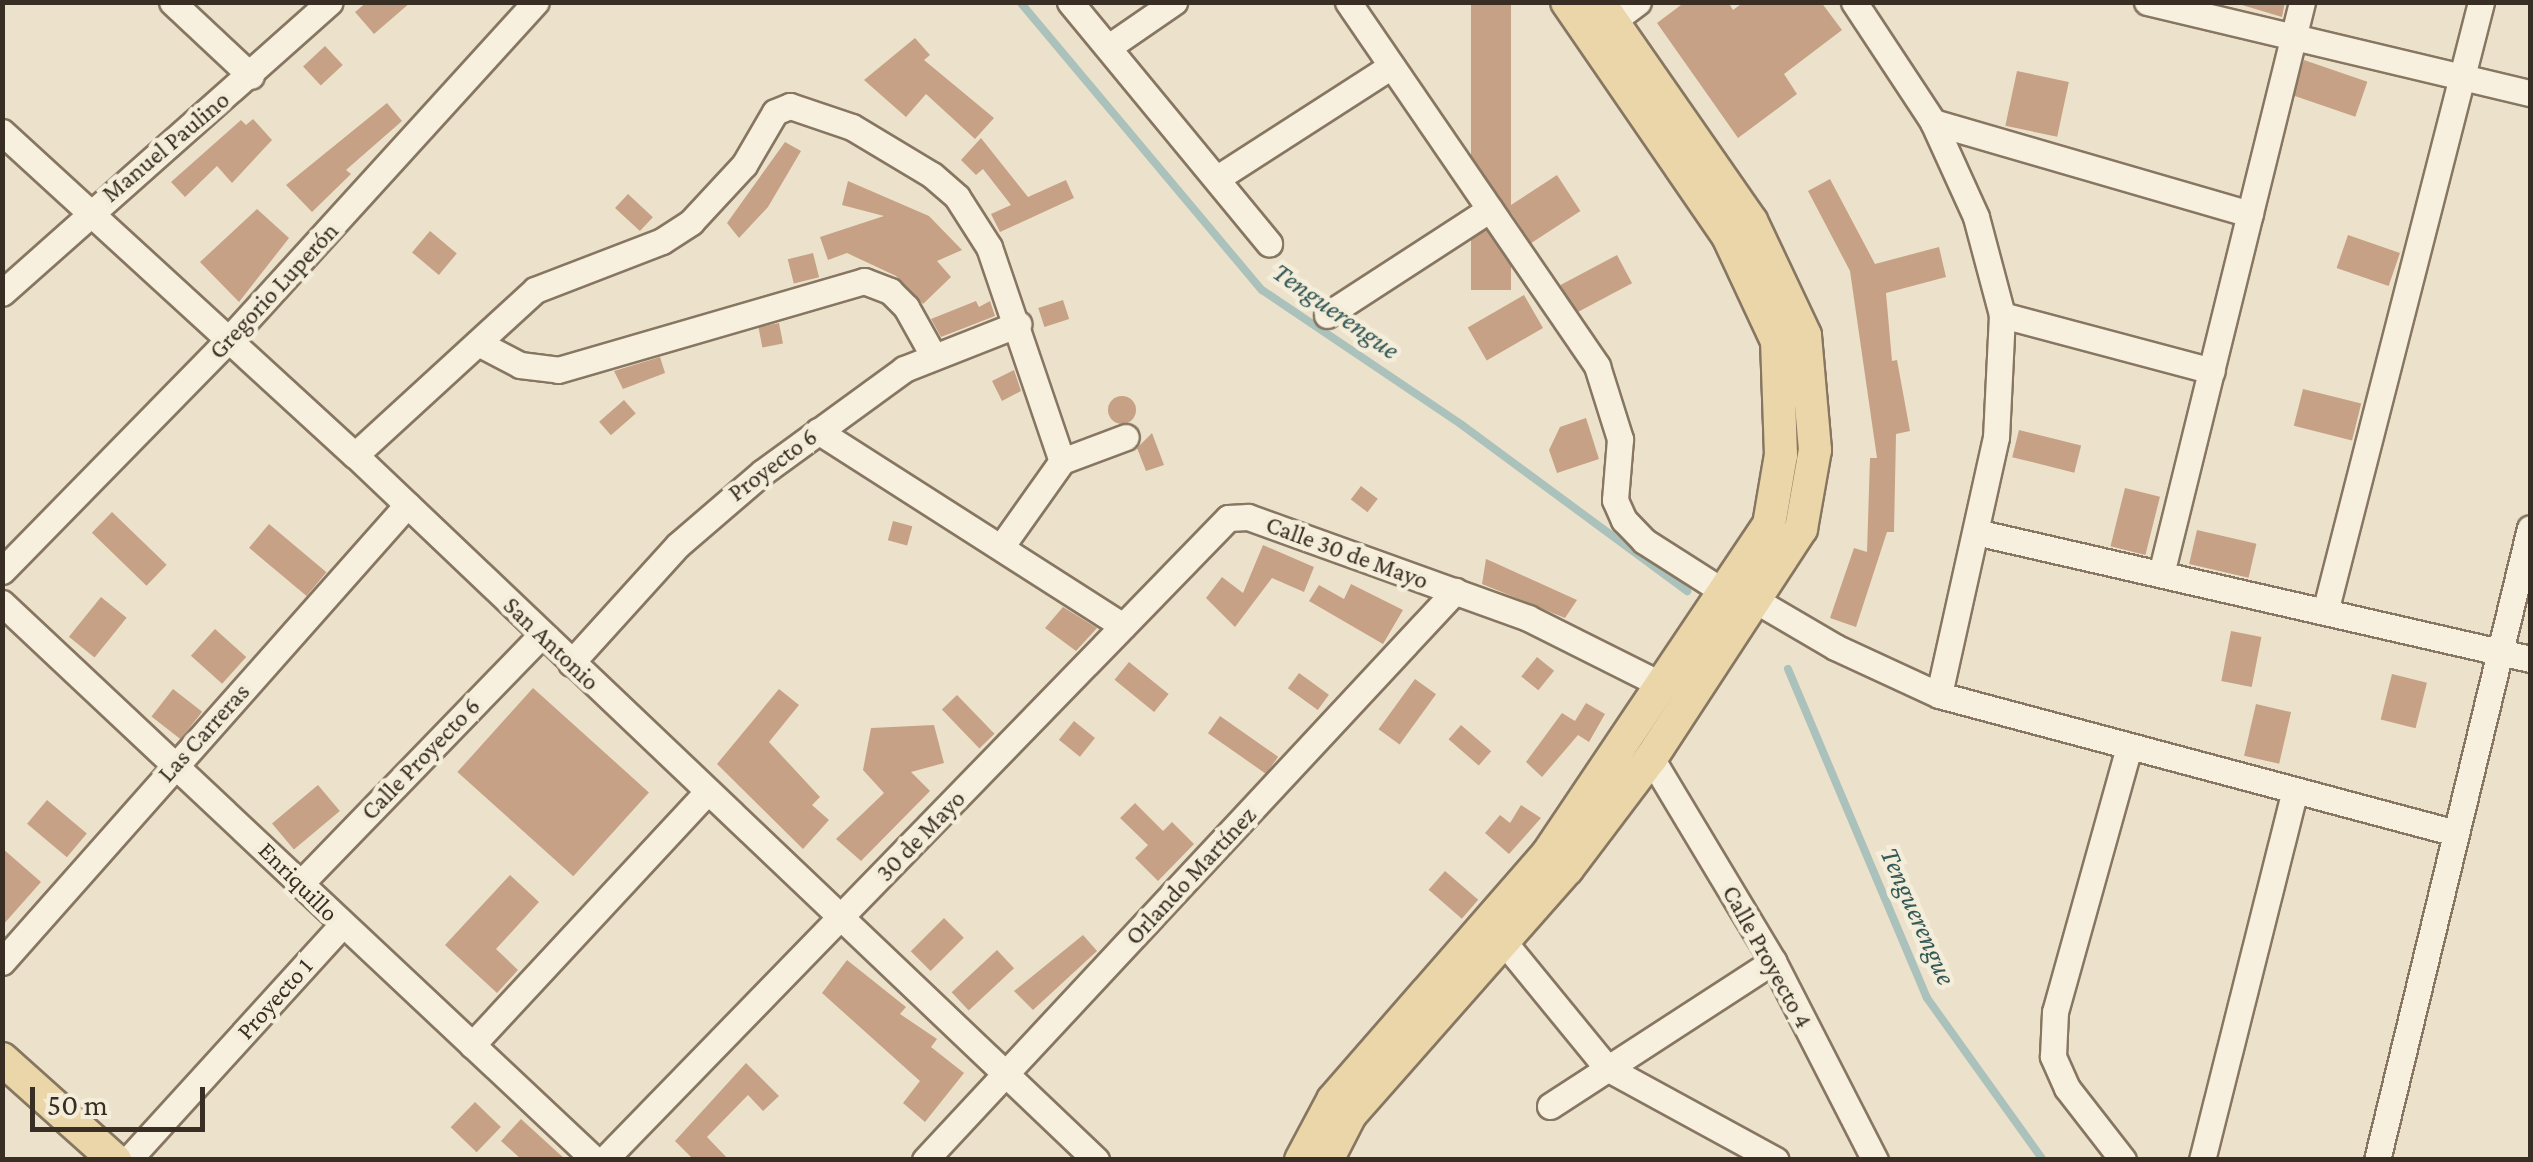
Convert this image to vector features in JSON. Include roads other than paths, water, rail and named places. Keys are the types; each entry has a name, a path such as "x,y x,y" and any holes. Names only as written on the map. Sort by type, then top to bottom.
{"main road":[{"path":"1327,1160 1350,1115 1504,942 1651,758 1740,596 1769,526 1781,455 1777,341 1728,236 1610,16 1567,2"},
{"path":"1301,1160 1333,1100 1549,852 1662,685 1740,596"},
{"path":"2,1059 114,1160"}],"street":[{"path":"172,2 251,76"},
{"name":"Manuel Paulino","path":"2,293 330,2"},
{"name":"Gregorio Luperón","path":"2,571 229,339 536,2"},
{"path":"1070,2 1270,243"},
{"path":"1110,46 1174,2"},
{"path":"1348,2 1597,366 1613,401 1620,439 1615,500 1624,520 1644,541 1835,647 1939,694 2456,833"},
{"path":"1854,2 1934,122 1976,217 2002,316 1996,436 1980,533 1939,694"},
{"path":"2148,2 2530,92"},
{"path":"2161,574 2302,2"},
{"path":"2325,612 2480,2"},
{"path":"1219,177 1391,66"},
{"path":"355,454 549,281 662,241 691,222 744,165 775,112 790,106 852,127 957,198 989,248 1062,461"},
{"path":"1934,122 2250,214"},
{"name":"San Antonio","path":"2,132 355,454 706,793 1096,1160"},
{"path":"1327,315 1490,209"},
{"path":"478,343 520,365 558,370 864,281 890,291 906,307 934,357"},
{"path":"2002,316 2212,372"},
{"name":"Proyecto 6","path":"571,664 692,531 818,431 904,369 1018,324"},
{"path":"818,431 1003,544 1123,626"},
{"path":"1003,544 1062,461 1126,438"},
{"name":"Las Carreras","path":"2,962 407,505"},
{"name":"Calle 30 de Mayo","path":"1238,514 1574,636 1662,685"},
{"name":"30 de Mayo","path":"604,1160 1123,626 1238,514"},
{"path":"2378,1160 2530,528"},
{"path":"1980,533 2530,659"},
{"name":"Orlando Martínez","path":"925,1160 1455,592"},
{"name":"Enriquillo","path":"2,603 594,1160"},
{"name":"Calle Proyecto 6","path":"302,883 541,635"},
{"path":"2123,1160 2067,1088 2053,1056 2055,1012 2129,747"},
{"name":"Calle Proyecto 4","path":"1651,758 1773,961 1870,1158"},
{"path":"2202,1160 2295,790"},
{"path":"472,1045 706,793"},
{"name":"Proyecto 1","path":"128,1160 341,926"},
{"path":"1504,942 1608,1068 1776,1160"},
{"path":"1550,1106 1773,961"}],"waterway":[{"name":"Tenguerengue","path":"1020,2 1262,290 1462,425 1687,591"},
{"name":"Tenguerengue","path":"1788,669 1927,998 2043,1160"}]}
